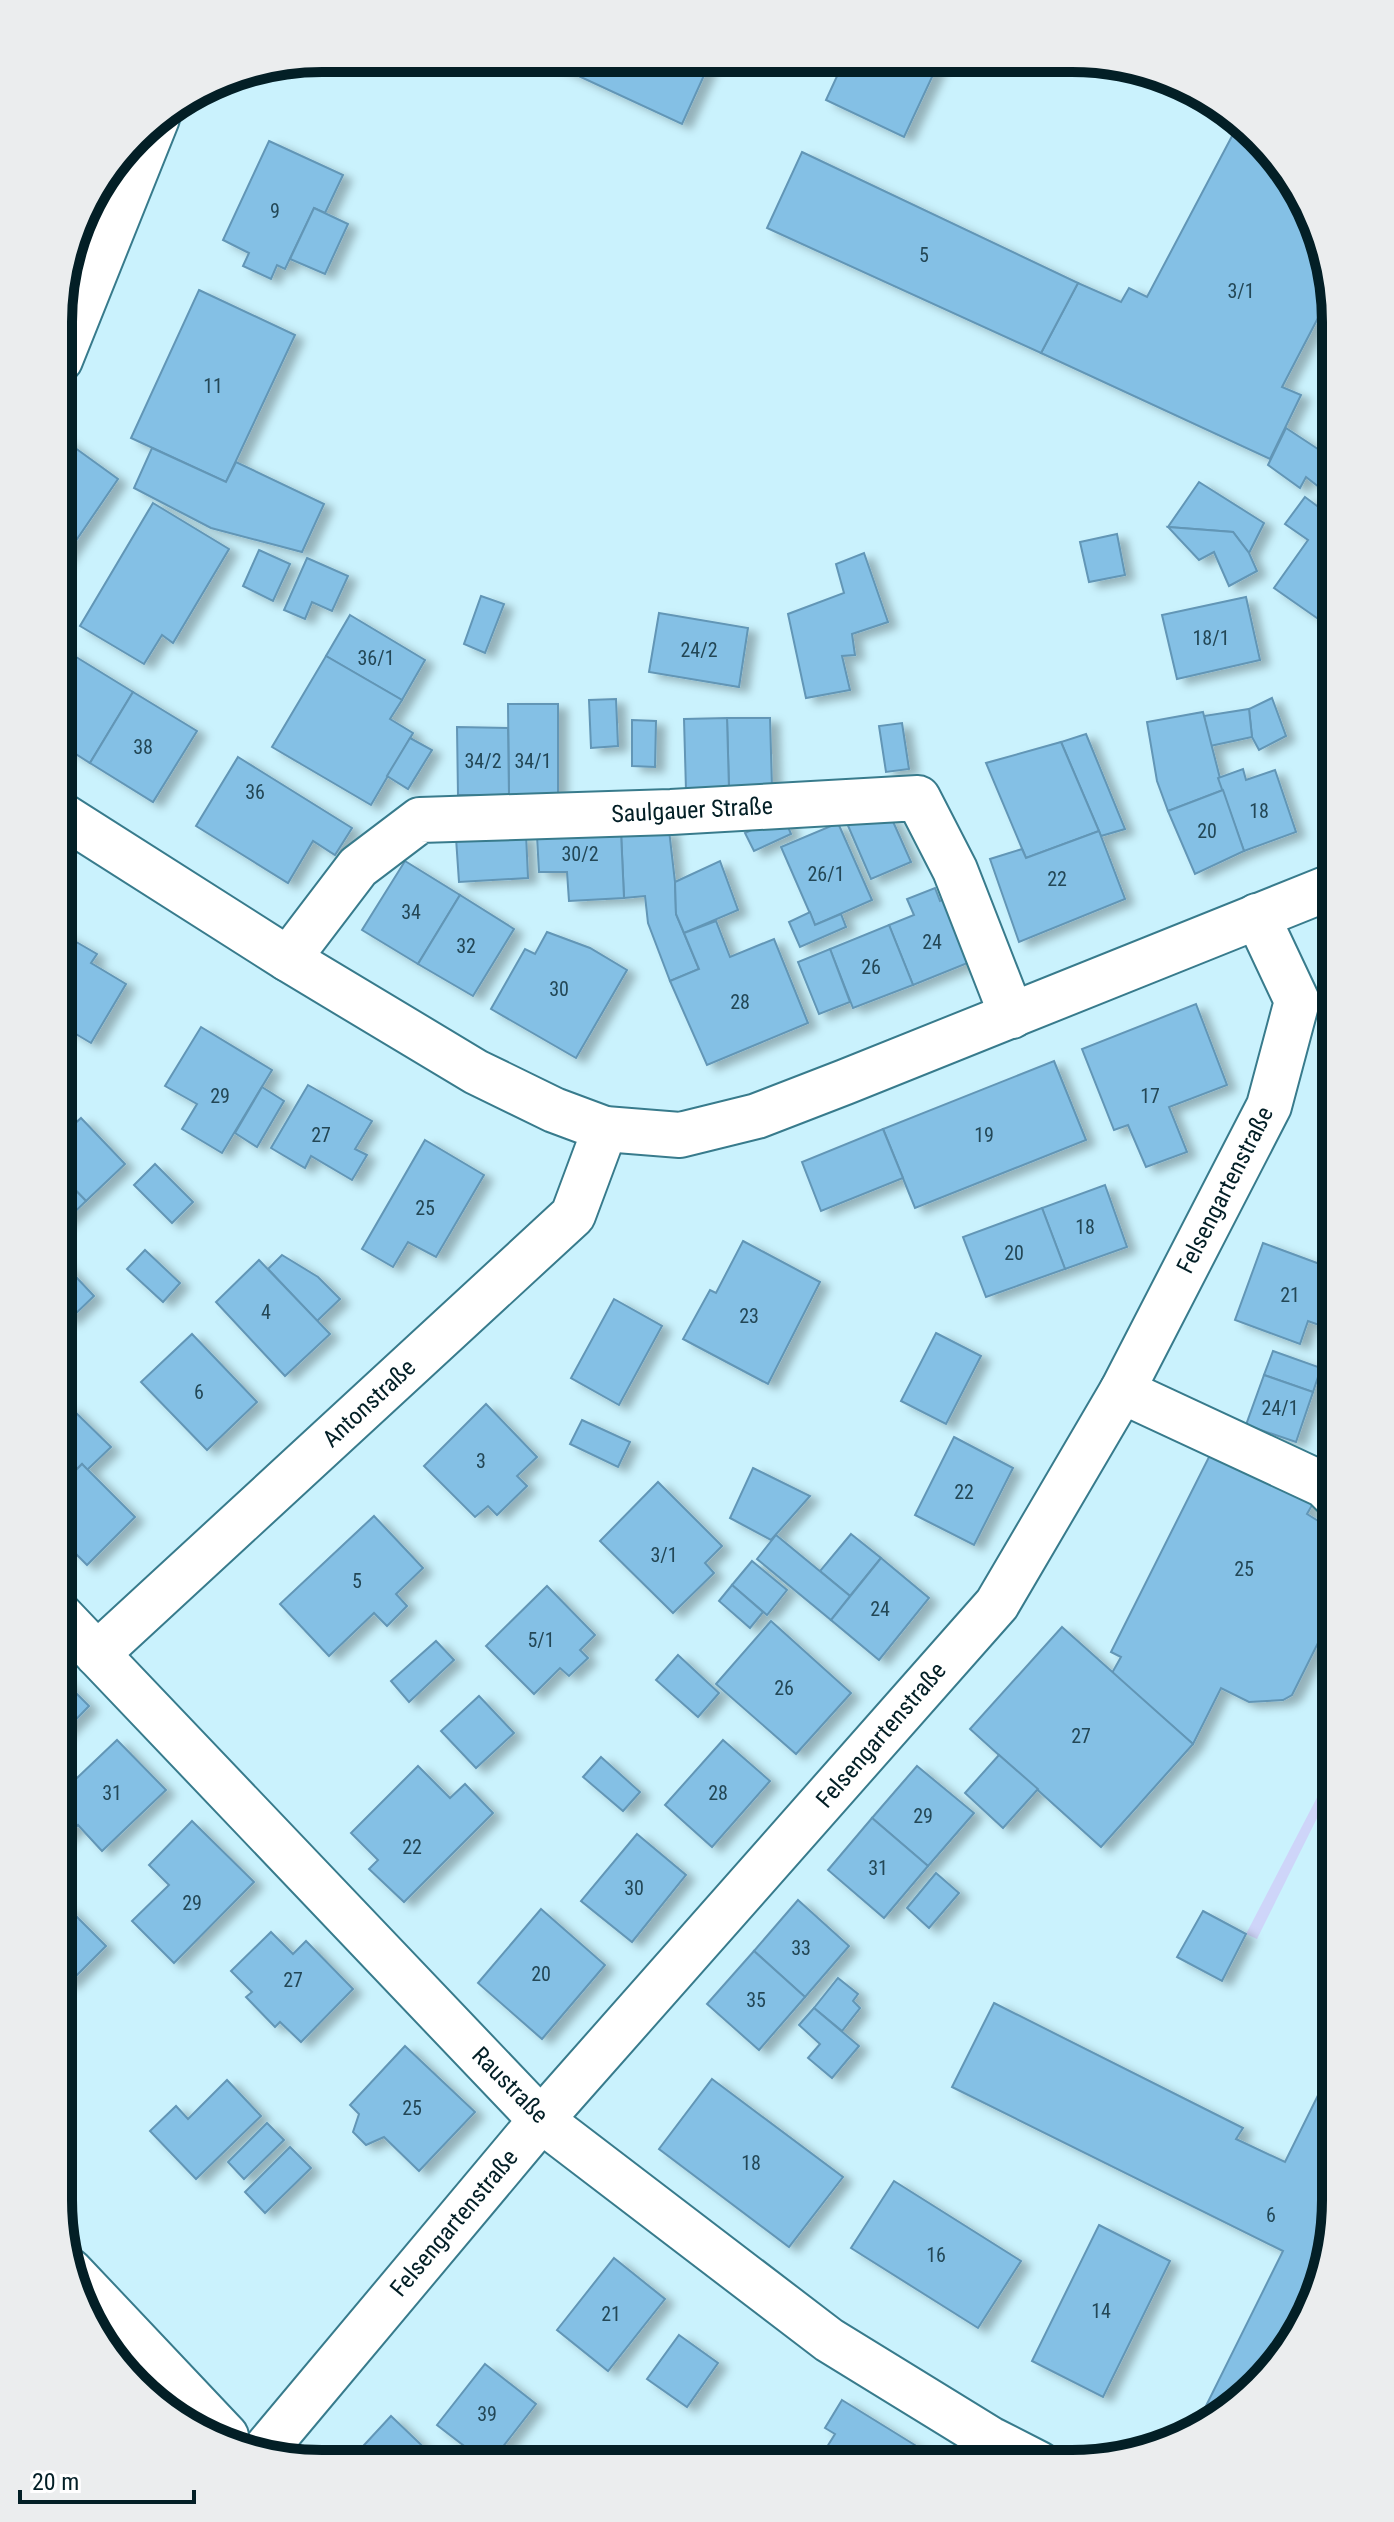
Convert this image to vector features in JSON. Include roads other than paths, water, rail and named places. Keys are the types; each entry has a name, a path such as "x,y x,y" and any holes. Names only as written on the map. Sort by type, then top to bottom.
{"street":[{"path":"72,330 146,145"},
{"name":"Saulgauer Straße","path":"288,959 358,867 420,820 671,812 918,798 955,870 1012,1016"},
{"path":"72,822 288,959 476,1072 554,1110 605,1129 680,1135 757,1116 1322,891"},
{"name":"Felsengartenstraße","path":"270,2444 541,2120 997,1604 1122,1391 1269,1106 1297,1001 1257,916"},
{"name":"Antonstraße","path":"97,1654 573,1215 605,1129"},
{"path":"1122,1391 1321,1484"},
{"name":"Raustraße","path":"72,1628 541,2120 829,2340 1012,2450"},
{"path":"90,2292 217,2427"}]}
